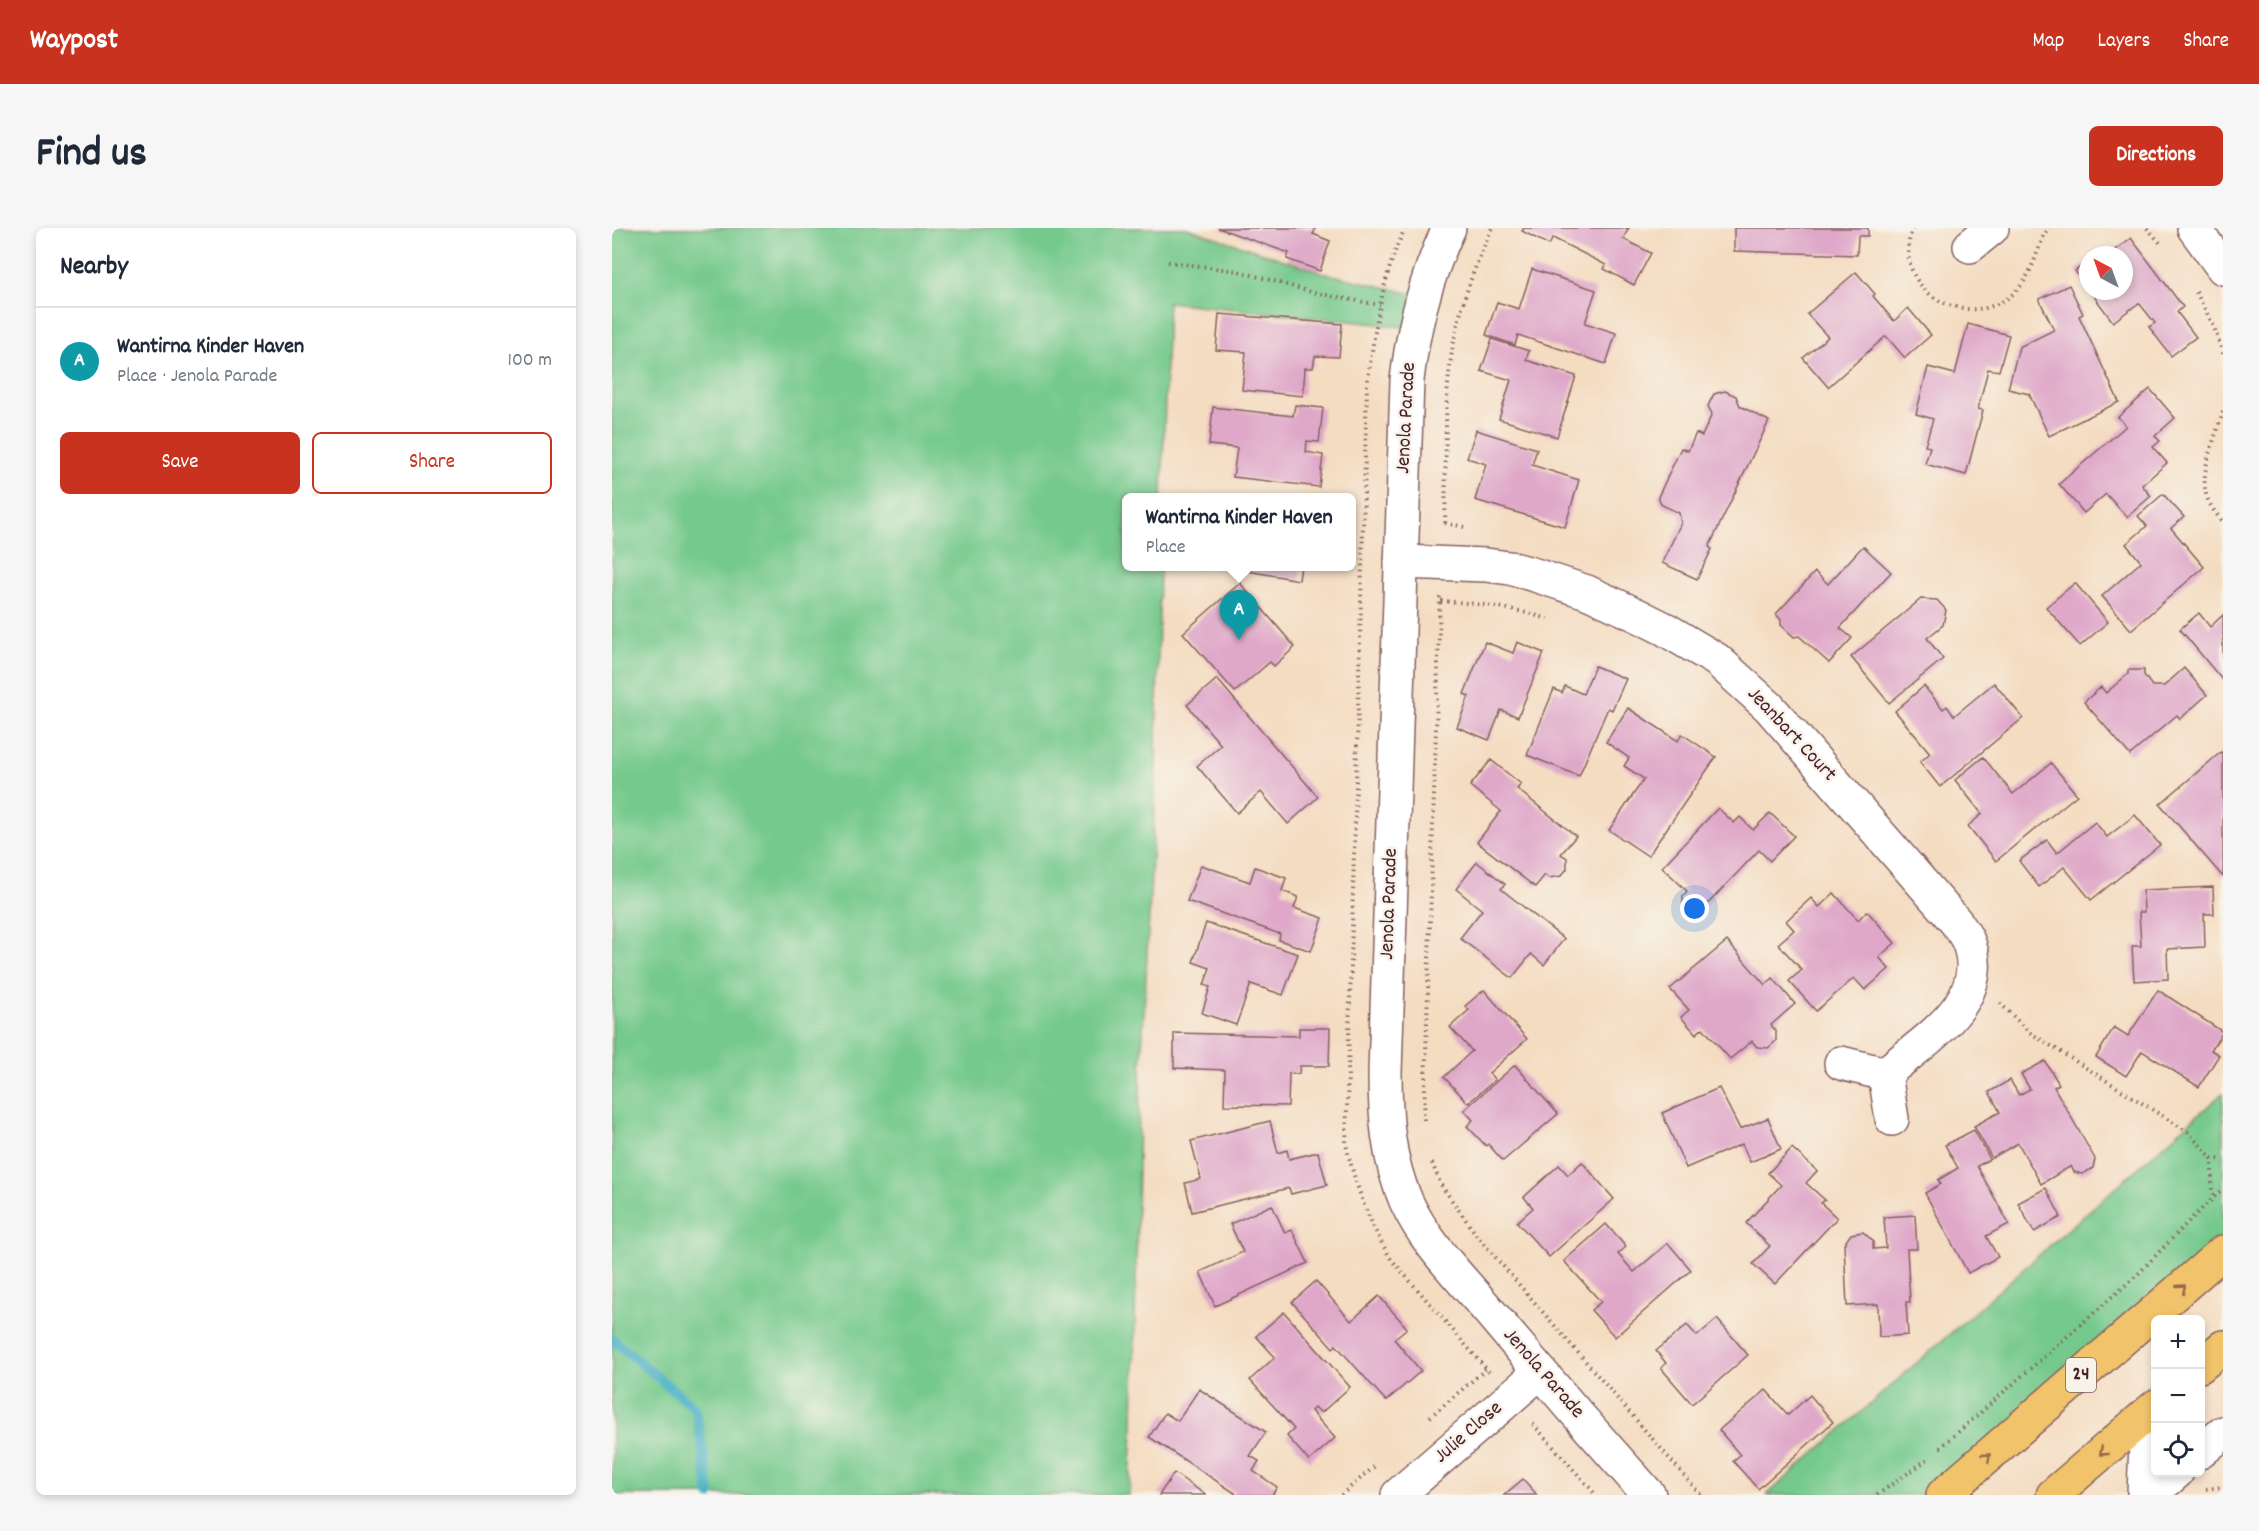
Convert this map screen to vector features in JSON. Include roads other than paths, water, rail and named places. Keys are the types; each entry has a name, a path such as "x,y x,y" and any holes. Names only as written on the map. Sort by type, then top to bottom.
{"main road":[{"name":"24","path":"1942,1495 2222,1256"},
{"path":"2205,1362 2223,1347"},
{"path":"2053,1495 2151,1410"}],"street":[{"name":"Jenola Parade","path":"1449,228 1437,252 1422,296 1407,380 1385,1073 1385,1109 1391,1156 1406,1201 1429,1240 1540,1372 1649,1495"},
{"path":"2194,228 2223,268"},
{"name":"Jeanbart Court","path":"1401,562 1510,568 1587,592 1665,629 1717,660 1769,706 1956,922 1968,940 1974,961 1972,984 1961,1004 1948,1021 1885,1074"},
{"path":"1841,1063 1885,1074 1892,1119"},
{"name":"Julie Close","path":"1398,1495 1540,1372"},
{"path":"2144,1495 2151,1410"},
{"path":"2205,1448 2223,1432"},
{"path":"2150,1495 2190,1481"}],"waterway":[{"path":"612,1339 696,1409 710,1495"}],"place":[{"name":"Wantirna Kinder Haven","path":"1239,640"}]}
